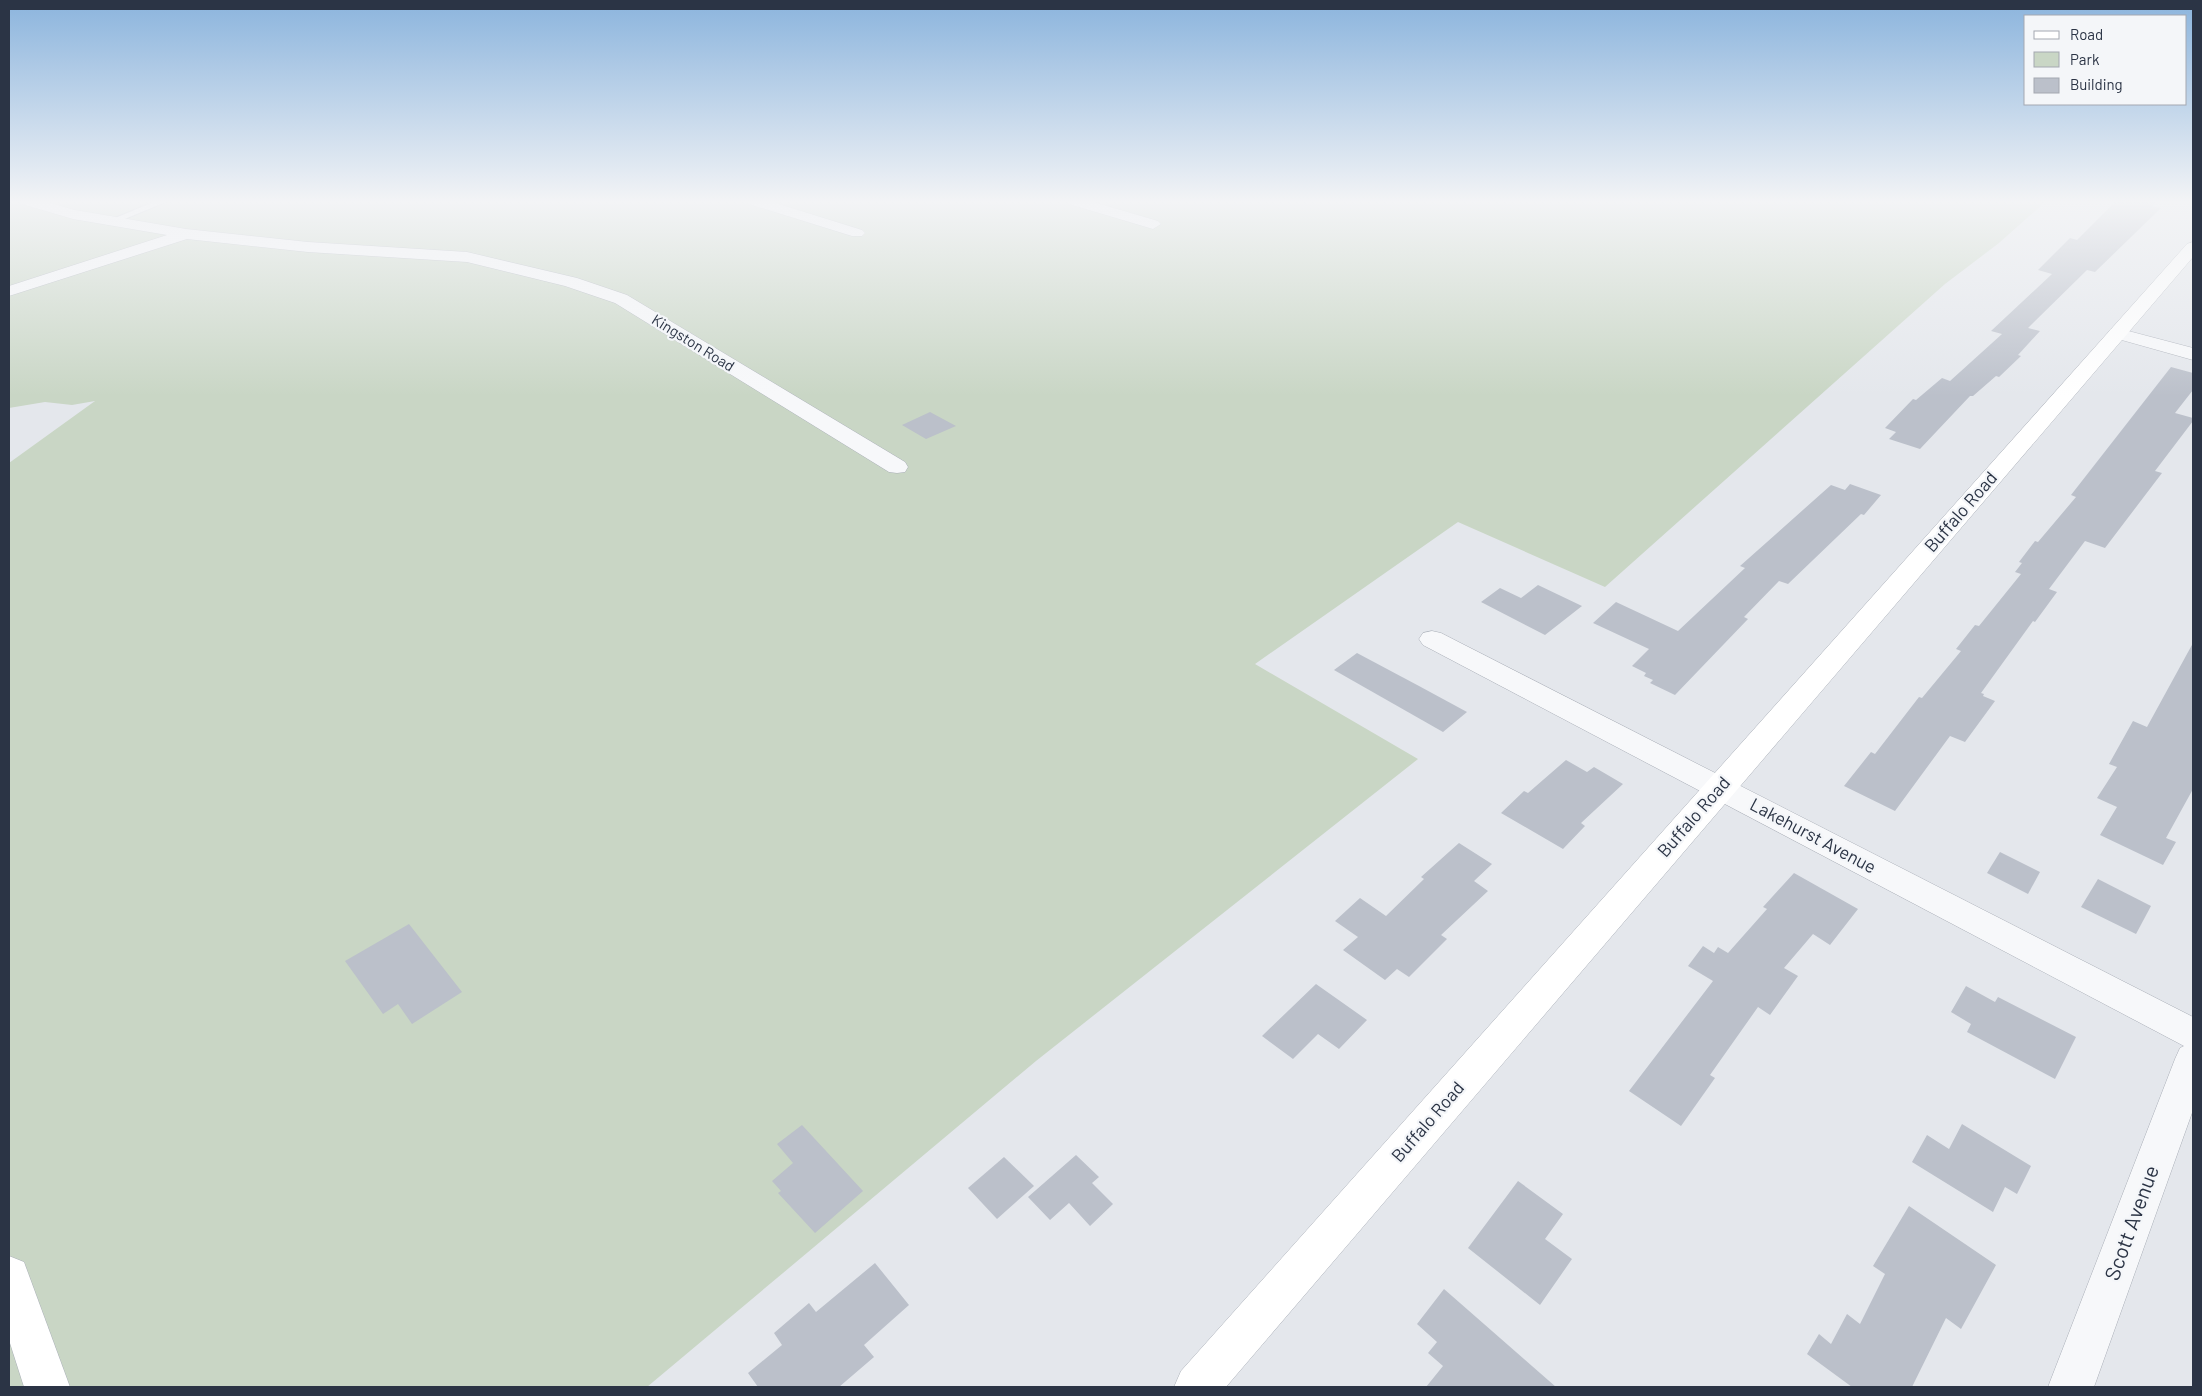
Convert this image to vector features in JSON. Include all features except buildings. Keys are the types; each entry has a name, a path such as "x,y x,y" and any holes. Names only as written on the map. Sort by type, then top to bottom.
{"street":[{"path":"9,291 86,266"},
{"name":"Kingston Road","path":"505,266 571,282 621,298 897,467"},
{"name":"Buffalo Road","path":"1198,1387 2176,266"},
{"path":"2118,333 2193,354"},
{"name":"Lakehurst Avenue","path":"1432,639 2193,1034"},
{"name":"Scott Avenue","path":"2071,1387 2193,1059"},
{"path":"9,1277 47,1387"}],"green space":[{"path":"9,266 1969,266 1945,284 1605,587 1458,522 1255,664 1418,759 1036,1061 647,1387 9,1387 9,463 95,401 72,405 45,402 9,408"}]}
